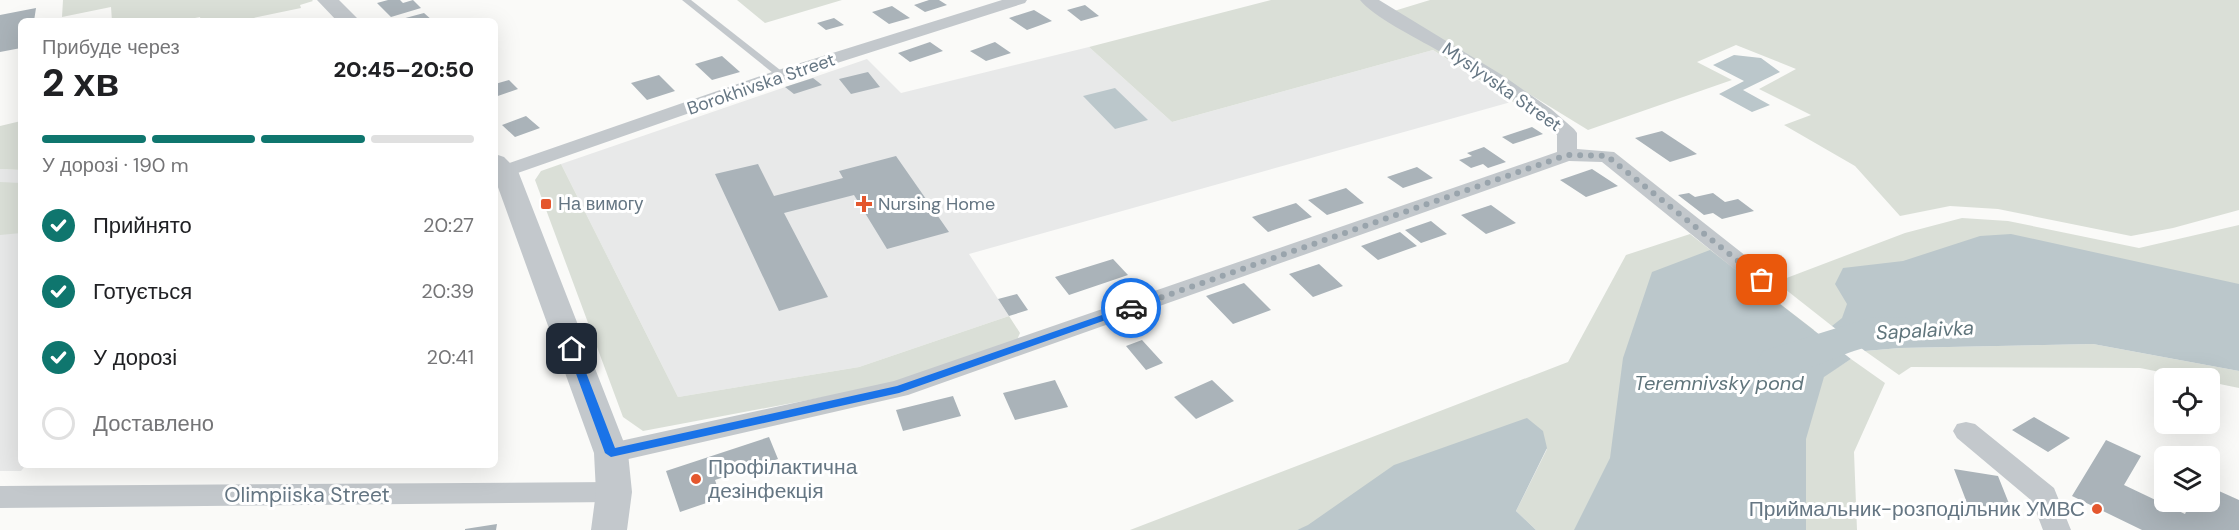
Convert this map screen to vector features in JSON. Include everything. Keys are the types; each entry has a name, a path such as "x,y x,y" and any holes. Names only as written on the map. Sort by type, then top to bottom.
{"street":[{"path":"327,0 345,18"},
{"name":"Borokhivska Street","path":"500,167 1019,0"},
{"name":"Myslyvska Street","path":"1368,0 1486,72 1553,120 1568,133 1567,155 1607,156 1762,280"},
{"path":"611,453 899,389 1567,155"},
{"path":"500,167 611,453 614,492 609,530"},
{"path":"1966,432 2044,495 2057,530"},
{"name":"Olimpiiska Street","path":"0,497 614,492"}],"lane":[{"path":"686,0 781,75"}],"shaded area":[{"path":"63,0 313,1 300,5 301,8 253,18 112,18 111,7 62,17"},
{"path":"737,0 842,0 765,23"},
{"path":"1271,0 1362,0 1454,56 1544,122 1433,50 1172,122 1089,47"},
{"path":"1430,0 2239,0 2239,210 2173,228 2131,236 1998,209 1950,206 1900,216 1855,166 1784,125 1811,115 1759,89 1796,69 1736,45 1697,62 1732,80 1588,130 1394,11"},
{"name":"Nursing Home","path":"1089,47 1172,122 1433,50 1511,102 969,254 1009,316 859,367 678,397 561,164 867,59 901,93"},
{"path":"18,122 18,170 0,169 0,126"},
{"path":"561,164 678,397 859,367 1009,316 1020,333 1016,342 883,386 643,431 623,417 535,180 541,171"},
{"path":"0,169 18,170 18,468 24,468 21,471 0,471"},
{"path":"0,182 18,183 18,233 0,235"},
{"path":"1962,218 2008,221 2139,248 2239,225 2239,340 1863,325 1832,326 1776,282 1905,233"},
{"path":"1690,234 1814,330 1601,530 1536,530 1516,511 1547,449 1297,530 1130,530 1568,362 1626,255"},
{"path":"2093,344 2239,371 2239,388 2220,384 2220,368 2154,368 2154,371 2140,368 1911,367 1899,375 1865,351 1900,348"},
{"path":"1851,359 1885,383 1854,452 1857,530 1767,530 1824,376"}],"water":[{"path":"1734,55 1761,58 1780,72 1743,90 1770,105 1752,112 1719,94 1744,81 1713,65"},
{"path":"1115,88 1148,120 1115,129 1083,96"},
{"path":"2011,234 2239,284 2239,371 2093,344 1900,348 1865,351 1832,326 1842,318 1847,304 1835,284 1843,268 1903,261 1980,236"},
{"name":"Teremnivsky pond","path":"1710,250 1851,359 1824,377 1806,439 1806,530 1574,530 1610,458 1623,358 1652,272"},
{"path":"1527,418 1543,431 1547,448 1516,511 1536,530 1297,530 1308,525 1394,465"}],"building":[{"path":"400,0 403,3 413,0 421,8 391,17 377,3"},
{"path":"929,0 939,0 947,5 925,12 914,5"},
{"path":"1085,5 1099,16 1081,21 1067,10"},
{"path":"892,6 910,18 889,24 872,12"},
{"path":"36,8 34,18 18,18 18,49 0,52 0,15"},
{"path":"1034,10 1052,21 1027,30 1009,18"},
{"path":"424,13 430,18 405,18"},
{"path":"834,18 844,25 826,30 817,23"},
{"path":"930,42 943,51 910,62 898,53"},
{"path":"995,42 1011,53 986,61 970,51"},
{"path":"722,56 740,72 712,80 695,64"},
{"path":"868,72 880,87 851,94 839,79"},
{"path":"659,75 675,91 647,100 631,83"},
{"path":"813,78 822,85 794,94 785,87"},
{"path":"509,80 518,89 498,96 498,83"},
{"path":"526,116 540,128 515,137 502,125"},
{"path":"1532,127 1543,134 1513,144 1502,137"},
{"path":"1662,131 1697,154 1670,162 1635,138"},
{"path":"1484,147 1506,162 1488,168 1483,164 1471,168 1459,160 1472,156 1467,153"},
{"path":"896,156 949,232 887,249 854,195 784,213 828,297 779,311 715,174 758,164 774,196 843,178 839,171"},
{"path":"1417,167 1433,178 1403,188 1387,177"},
{"path":"1592,169 1618,186 1586,197 1560,180"},
{"path":"1346,188 1364,203 1327,215 1308,200"},
{"path":"1689,193 1695,197 1713,193 1725,202 1738,199 1754,211 1722,219 1713,213 1704,215 1678,195"},
{"path":"1296,203 1312,217 1268,232 1252,217"},
{"path":"1491,205 1516,223 1486,234 1461,215"},
{"path":"1431,221 1447,234 1421,243 1405,230"},
{"path":"1400,232 1417,246 1378,260 1361,246"},
{"path":"1113,259 1128,275 1069,295 1055,277"},
{"path":"1319,264 1343,286 1313,297 1289,274"},
{"path":"1244,283 1271,310 1233,324 1206,296"},
{"path":"1017,294 1028,310 1009,316 998,299"},
{"path":"1142,340 1163,363 1146,370 1126,346"},
{"path":"1055,380 1068,407 1015,420 1003,393"},
{"path":"1212,380 1234,401 1196,419 1174,397"},
{"path":"953,396 961,416 903,431 896,410"},
{"path":"2034,417 2070,438 2048,452 2012,430"},
{"path":"769,437 778,459 715,480 721,498 680,512 666,471"},
{"path":"2106,440 2141,456 2124,485 2154,499 2154,512 2185,514 2186,512 2220,512 2220,491 2239,500 2239,530 2142,530 2072,496"},
{"path":"1954,469 1998,476 2012,511 1967,503"},
{"path":"497,524 496,530 465,530 465,529"}],"waterway":[{"name":"Sapalaivka","path":"1779,361 1869,332 1903,331"}],"way so far":[{"path":"1131,308 1567,155 1607,156 1762,280"}],"place":[{"name":"На вимогу","path":"546,204"},
{"name":"Nursing Home","path":"864,204"},
{"name":"Профілактична дезінфекція","path":"696,479"},
{"name":"Приймальник-розподільник УМВС","path":"2097,509"}],"route":[{"path":"572,349 611,453 899,389 1131,308"}]}
